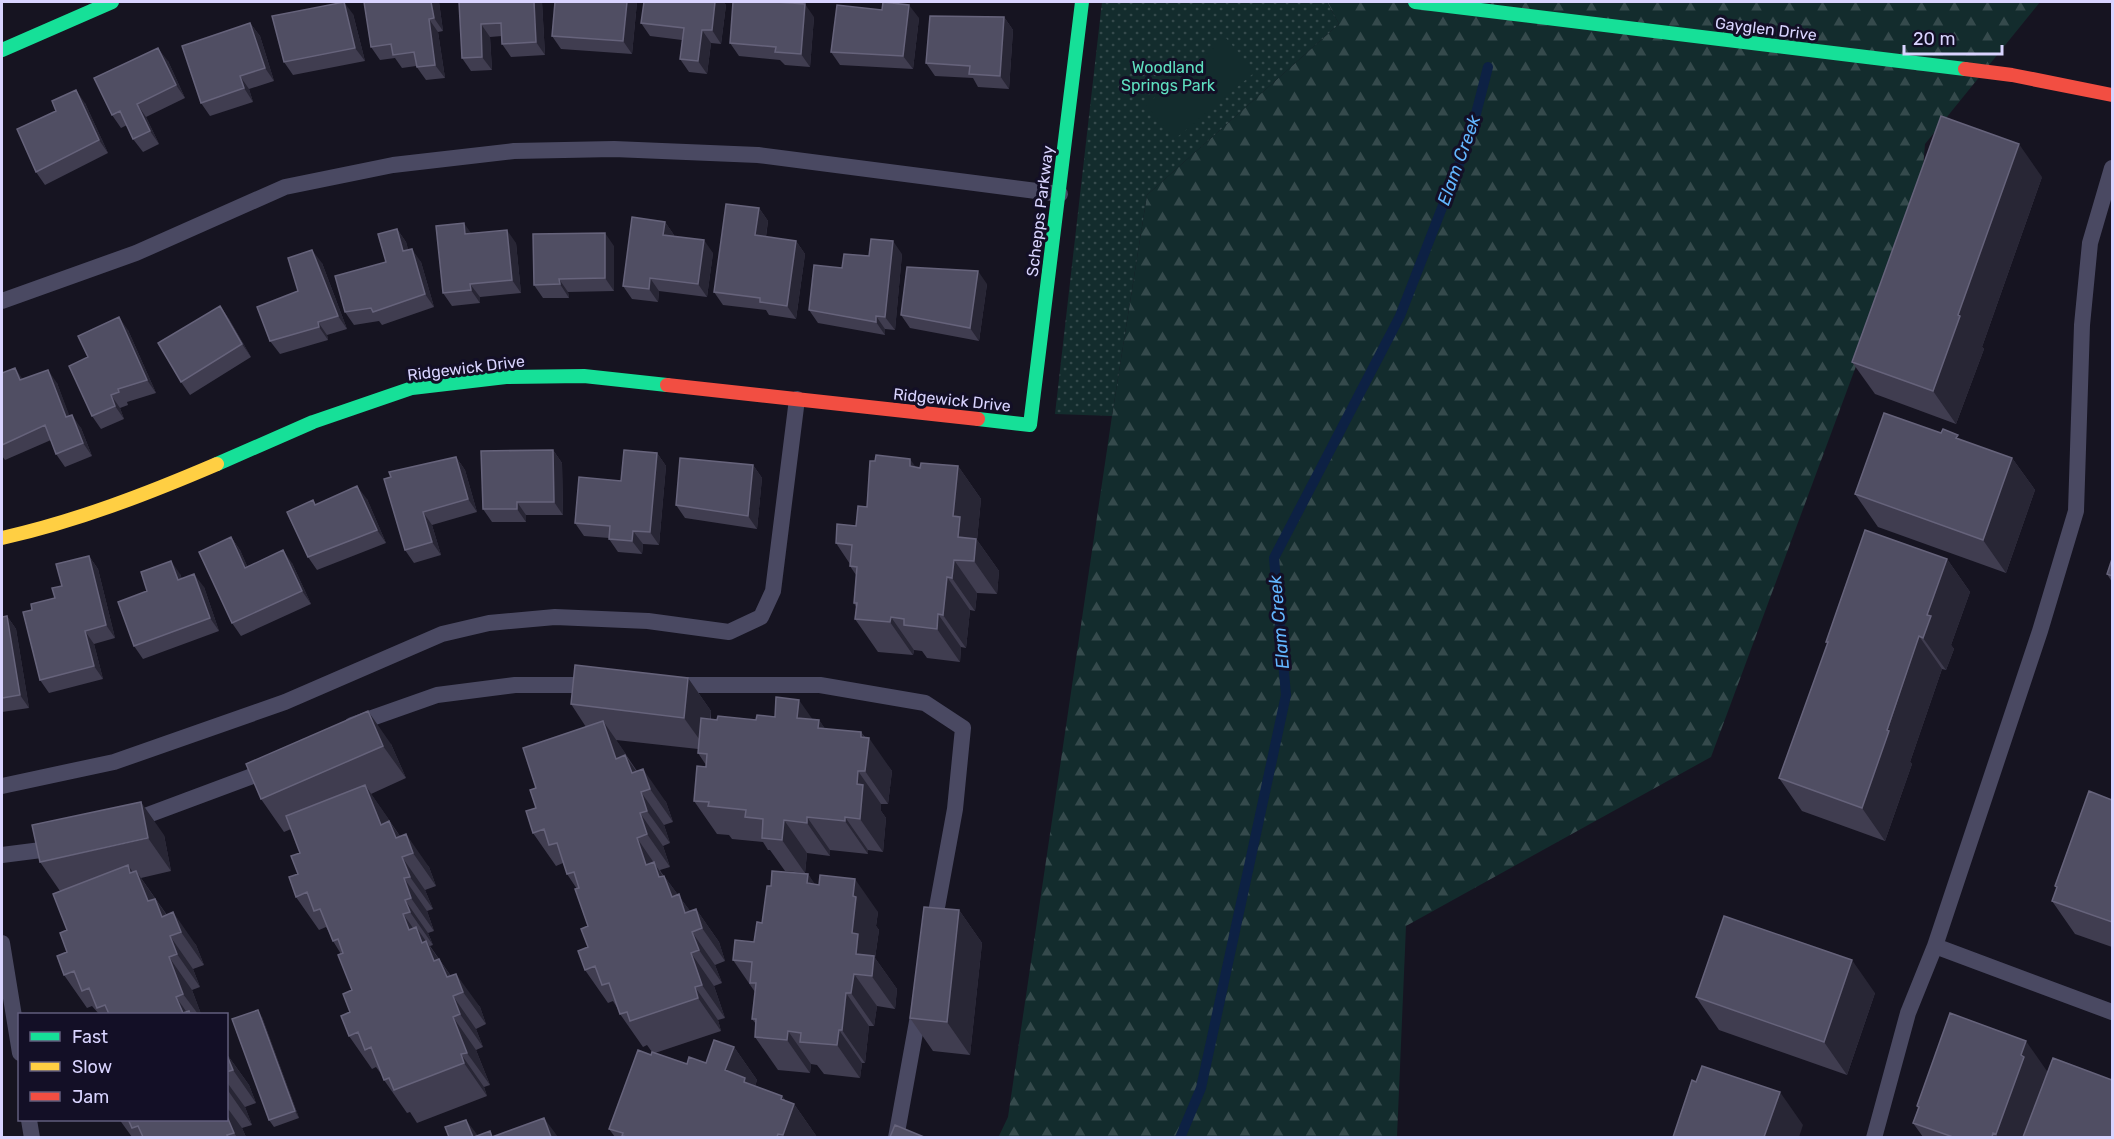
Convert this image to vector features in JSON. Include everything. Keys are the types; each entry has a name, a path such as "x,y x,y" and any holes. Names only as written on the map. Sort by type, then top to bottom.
{"street":[{"path":"2,50 112,2"},
{"name":"Schepps Parkway","path":"1030,425 1082,2"},
{"name":"Gayglen Drive","path":"1415,2 2012,75 2112,95"},
{"name":"Ridgewick Drive","path":"2,538 50,527 145,495 313,422 412,388 506,376 584,376 1030,425"}],"lane":[{"path":"2,301 136,253 285,187 393,165 514,151 614,149 758,155 1060,194"},
{"path":"1874,1137 1908,1013 1935,946 2057,581 2076,511 2082,325 2090,243 2112,168"},
{"path":"2,786 114,762 285,702 442,634 489,622 555,617 648,621 729,632 761,617 773,591 797,399"},
{"path":"340,731 437,695 515,685 606,685"},
{"path":"652,685 820,685 925,703 963,728 955,809 930,950"},
{"path":"113,828 267,771 288,760"},
{"path":"2,855 59,848 70,843"},
{"path":"2,943 18,1041"},
{"path":"1935,946 2112,1012"},
{"path":"897,1137 924,985"},
{"path":"29,1121 32,1137"}],"green space":[{"name":"Woodland Springs Park","path":"1102,2 1327,2 1339,24 1147,195 1112,416 1055,414"},
{"path":"1327,2 2040,2 1925,144 1921,191 1711,757 1406,926 1397,1137 998,1138 1008,1117 1147,195 1339,24"},
{"path":"1226,38 1255,72 1175,139 1146,105"}],"building":[{"path":"344,2 355,48 284,62 272,16"},
{"path":"364,2 431,2 434,18 429,19 435,65 417,67 414,52 393,55 391,44 371,47"},
{"path":"459,2 534,2 536,42 502,44 501,23 481,24 482,57 462,58"},
{"path":"555,2 627,2 623,41 552,36"},
{"path":"644,2 715,2 712,30 702,30 698,61 680,59 684,28 641,23"},
{"path":"733,2 805,4 801,54 775,52 776,47 730,43"},
{"path":"883,2 909,5 903,56 831,52 837,5 882,10"},
{"path":"930,16 1004,17 1000,76 969,74 970,66 926,63"},
{"path":"250,23 265,68 240,76 244,88 201,103 182,46"},
{"path":"158,48 176,85 137,104 150,131 133,139 120,111 112,115 94,78"},
{"path":"76,90 99,140 36,172 17,129 56,111 52,101"},
{"path":"1941,116 2019,144 1933,391 1852,362"},
{"path":"726,204 759,208 755,235 796,241 787,306 760,302 760,298 714,292"},
{"path":"632,217 665,222 663,235 704,240 698,284 650,278 649,289 623,286"},
{"path":"464,223 465,234 507,230 512,280 470,284 471,290 443,293 436,226"},
{"path":"397,229 403,251 412,249 425,294 373,312 371,308 345,312 335,276 386,262 378,234"},
{"path":"605,233 605,278 559,279 560,284 534,285 533,234"},
{"path":"871,239 893,241 885,317 876,316 876,322 809,310 814,265 842,268 844,254 869,256"},
{"path":"312,250 338,316 318,322 319,327 270,341 257,307 298,291 288,258"},
{"path":"907,267 978,271 970,328 901,315"},
{"path":"220,306 242,344 181,382 158,343"},
{"path":"119,317 147,380 118,389 119,392 111,395 115,406 92,416 69,366 88,357 78,336"},
{"path":"15,368 20,380 48,370 66,417 72,415 83,443 56,454 45,425 2,445 2,373"},
{"path":"1884,413 1941,433 1943,429 1958,435 1956,438 2012,458 1983,540 1855,494"},
{"path":"553,450 554,502 517,502 517,509 483,509 481,451"},
{"path":"624,450 657,453 650,532 633,531 632,541 609,539 610,526 575,523 579,477 621,481"},
{"path":"876,455 910,459 910,466 920,468 921,463 958,466 953,516 960,517 958,537 976,539 974,561 954,560 952,578 947,577 943,615 938,614 937,629 904,625 904,619 891,617 890,622 855,619 857,567 850,566 852,545 836,543 837,524 856,526 858,506 867,507 870,461 875,461"},
{"path":"456,457 468,499 423,512 432,542 405,550 384,479 391,477 389,472"},
{"path":"680,458 753,465 748,516 676,505"},
{"path":"357,486 377,530 308,557 287,512 313,500 315,505"},
{"path":"1865,530 1947,559 1927,615 1931,616 1923,638 1919,636 1862,808 1779,778"},
{"path":"231,537 245,568 283,550 302,591 232,623 199,552"},
{"path":"89,556 106,625 85,631 94,666 40,680 23,612 32,610 31,604 55,598 52,588 62,586 56,564"},
{"path":"2112,559 2112,576 2107,574"},
{"path":"171,561 178,580 194,574 210,618 134,646 118,602 147,591 141,572"},
{"path":"7,616 20,695 2,698 2,617"},
{"path":"575,665 688,678 684,718 571,704"},
{"path":"776,697 799,700 797,718 819,720 818,728 861,732 861,737 869,738 865,771 858,771 857,784 863,785 860,819 845,817 845,821 807,817 807,823 784,820 782,840 762,838 763,819 745,817 746,810 708,806 709,802 694,801 697,766 706,767 707,754 698,753 701,718 717,720 718,716 756,720 757,715 775,717"},
{"path":"368,711 383,746 261,799 246,764"},
{"path":"603,721 616,759 625,755 632,773 643,769 650,789 641,792 647,811 640,813 647,834 637,838 646,865 654,862 659,877 664,876 672,897 679,894 685,913 696,909 702,928 692,932 699,950 691,953 702,985 695,987 698,998 630,1021 627,1012 620,1014 609,983 602,985 595,966 585,970 578,951 588,947 581,929 588,926 575,889 579,888 574,872 567,874 557,843 549,845 544,829 533,833 526,811 536,808 530,790 536,788 523,748"},
{"path":"365,785 381,825 389,821 396,838 406,834 413,853 402,857 410,877 404,878 411,898 405,900 410,912 403,914 409,930 416,927 422,943 426,941 434,961 439,959 447,977 456,974 463,992 453,996 460,1014 453,1017 467,1053 461,1054 464,1063 394,1090 389,1078 384,1080 371,1047 365,1050 358,1032 349,1036 341,1016 350,1012 343,994 352,990 338,955 343,953 338,939 333,941 320,909 314,911 307,892 296,897 289,877 298,874 291,856 300,853 286,816"},
{"path":"2089,791 2112,800 2112,922 2052,901 2057,887 2055,886"},
{"path":"141,802 148,838 40,862 32,825"},
{"path":"128,865 130,873 136,871 148,901 155,899 162,917 173,912 181,932 170,936 177,954 169,957 183,994 176,997 183,1013 109,1013 105,1005 97,1008 89,988 82,991 74,971 64,975 57,956 67,952 60,933 67,930 53,894"},
{"path":"772,871 808,874 807,883 819,885 820,875 855,879 853,896 856,897 852,933 858,934 856,954 874,956 872,976 854,974 851,993 846,993 842,1030 839,1030 837,1045 800,1042 801,1033 788,1031 787,1040 755,1037 756,1019 752,1019 756,983 750,983 752,962 733,960 735,940 754,942 757,922 762,923 767,886 771,886"},
{"path":"924,907 959,910 947,1022 910,1018"},
{"path":"1724,916 1852,960 1824,1042 1696,997"},
{"path":"258,1010 295,1111 269,1120 232,1019"},
{"path":"1950,1013 2026,1041 2021,1055 2024,1057 1996,1134 1993,1133 1992,1137 1953,1137 1913,1123"},
{"path":"714,1040 734,1047 725,1070 745,1078 744,1082 782,1096 781,1099 794,1104 783,1135 778,1134 777,1137 627,1137 622,1136 623,1133 609,1129 638,1050 651,1055 652,1052 687,1064 689,1057 706,1063"},
{"path":"228,1058 233,1070 228,1071"},
{"path":"2053,1058 2112,1080 2112,1137 2023,1137"},
{"path":"1702,1066 1780,1092 1764,1137 1673,1137 1692,1080 1696,1082"},
{"path":"544,1118 551,1137 492,1137"},
{"path":"228,1119 234,1133 227,1135 228,1137 143,1137 138,1126 132,1128 129,1121 228,1121"},
{"path":"466,1120 473,1137 449,1137 445,1127"},
{"path":"895,1125 924,1137 890,1137"},
{"path":"490,1131 492,1137 474,1137"}],"waterway":[{"name":"Elam Creek","path":"1180,1138 1201,1088 1286,695 1274,558 1400,316 1471,133 1488,67"}],"traffic: fast":[{"path":"2,50 112,2"},
{"path":"978,419 1030,425 1082,2"},
{"path":"1415,2 1965,69"},
{"path":"217,464 313,422 412,388 506,377 584,376 667,385"}],"traffic: slow":[{"path":"2,538 111,506 217,464"}],"traffic: jam":[{"path":"1965,69 2012,75 2112,95"},
{"path":"667,385 978,419"}]}
